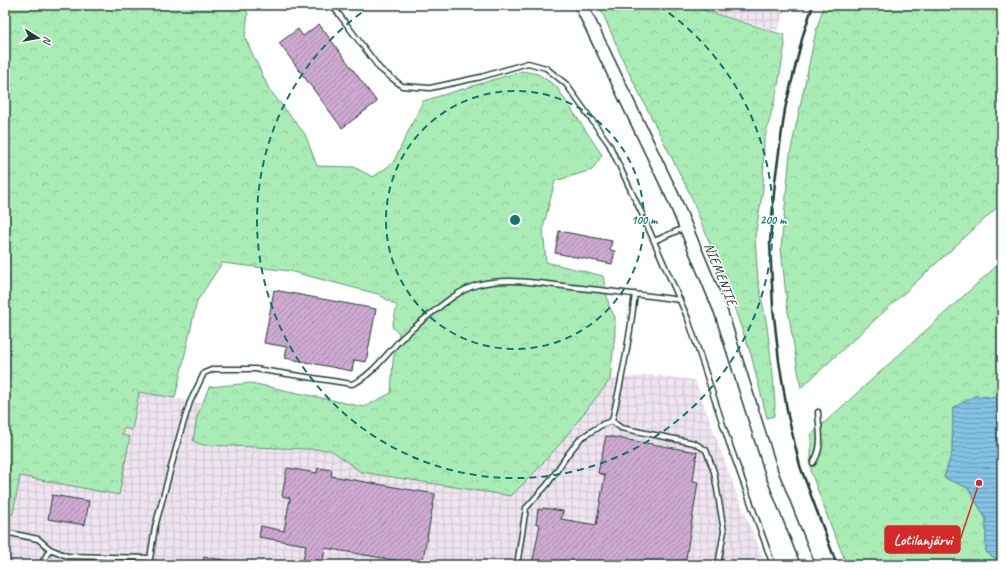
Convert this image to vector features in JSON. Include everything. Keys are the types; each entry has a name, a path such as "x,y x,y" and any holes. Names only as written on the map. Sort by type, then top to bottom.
{"main road":[{"name":"NIEMENTIE","path":"580,5 674,199 721,312 772,474 808,565"}],"lane":[{"path":"332,5 380,70 402,86 430,88 481,77 528,63 546,68 566,84 609,144 680,300 688,319 728,440 773,565"},
{"path":"654,241 686,227"},
{"path":"149,565 155,526 180,434 190,402 204,373 214,369 255,369 352,384 357,382 375,367 403,337 450,298 463,290 494,282 525,282 680,300"},
{"path":"612,420 623,374 632,324 635,294"},
{"path":"813,463 818,455 820,444 818,412"},
{"path":"517,565 526,508 548,486 568,454 581,438 612,420"},
{"path":"612,420 621,428 694,443 706,450 714,472 724,531 718,565"},
{"path":"5,532 38,539 50,550 66,556 150,558"},
{"path":"41,565 50,550"}],"shaded area":[{"path":"687,5 787,5 777,31"},
{"path":"650,375 695,380 734,487 766,565 5,565 5,513 13,514 20,476 130,437 122,435 123,428 132,429 139,392 244,411 554,452 610,380"}],"green space":[{"path":"5,5 242,5 248,13 245,38 269,89 305,134 317,166 354,167 373,177 393,163 423,101 522,71 538,74 556,86 602,155 592,170 555,181 543,228 546,262 603,276 609,306 615,317 615,334 610,380 559,445 511,496 361,472 331,450 203,445 193,441 197,417 209,387 251,383 364,407 391,393 393,360 399,333 392,327 397,306 378,294 289,271 222,263 197,301 175,398 139,392 132,430 123,428 122,435 130,437 119,495 20,476 13,514 5,513"},
{"path":"599,5 687,5 784,35 785,45 777,91 764,141 763,189 755,237 758,280 767,326 773,375 775,406 774,416 767,418 751,355 724,279 690,194 626,67"},
{"path":"824,5 1002,5 1002,203 801,388 787,305 781,248 790,154 816,31"},
{"path":"1002,261 1002,403 995,398 953,408 952,452 944,477 968,488 986,519 986,552 1002,563 1002,565 847,565 811,472 811,435"}],"water":[{"path":"976,395 996,398 1002,403 1002,563 986,552 986,519 968,488 944,478 952,452 953,408"}],"building":[{"path":"319,24 377,102 342,128 279,43 298,29 303,36"},
{"path":"559,231 612,241 610,250 615,251 612,264 555,253"},
{"path":"274,290 376,309 366,362 354,360 352,371 285,358 287,347 264,343"},
{"path":"606,436 697,452 693,481 698,482 685,565 532,565 540,524 536,524 538,509 542,510 543,508 563,511 561,519 596,525 605,475 598,473"},
{"path":"287,468 317,473 318,468 332,470 331,476 435,494 422,565 325,548 322,565 302,565 306,545 259,537 261,526 284,531 290,498 282,496"},
{"path":"52,495 89,501 85,525 48,519"},
{"path":"204,557 231,561 231,565 202,565"}],"railway":[{"path":"813,5 803,35 785,109 775,181 770,242 773,307 779,361 788,416 800,466 837,565"}],"place":[{"name":"Lotilanjärvi","path":"979,483"}]}
